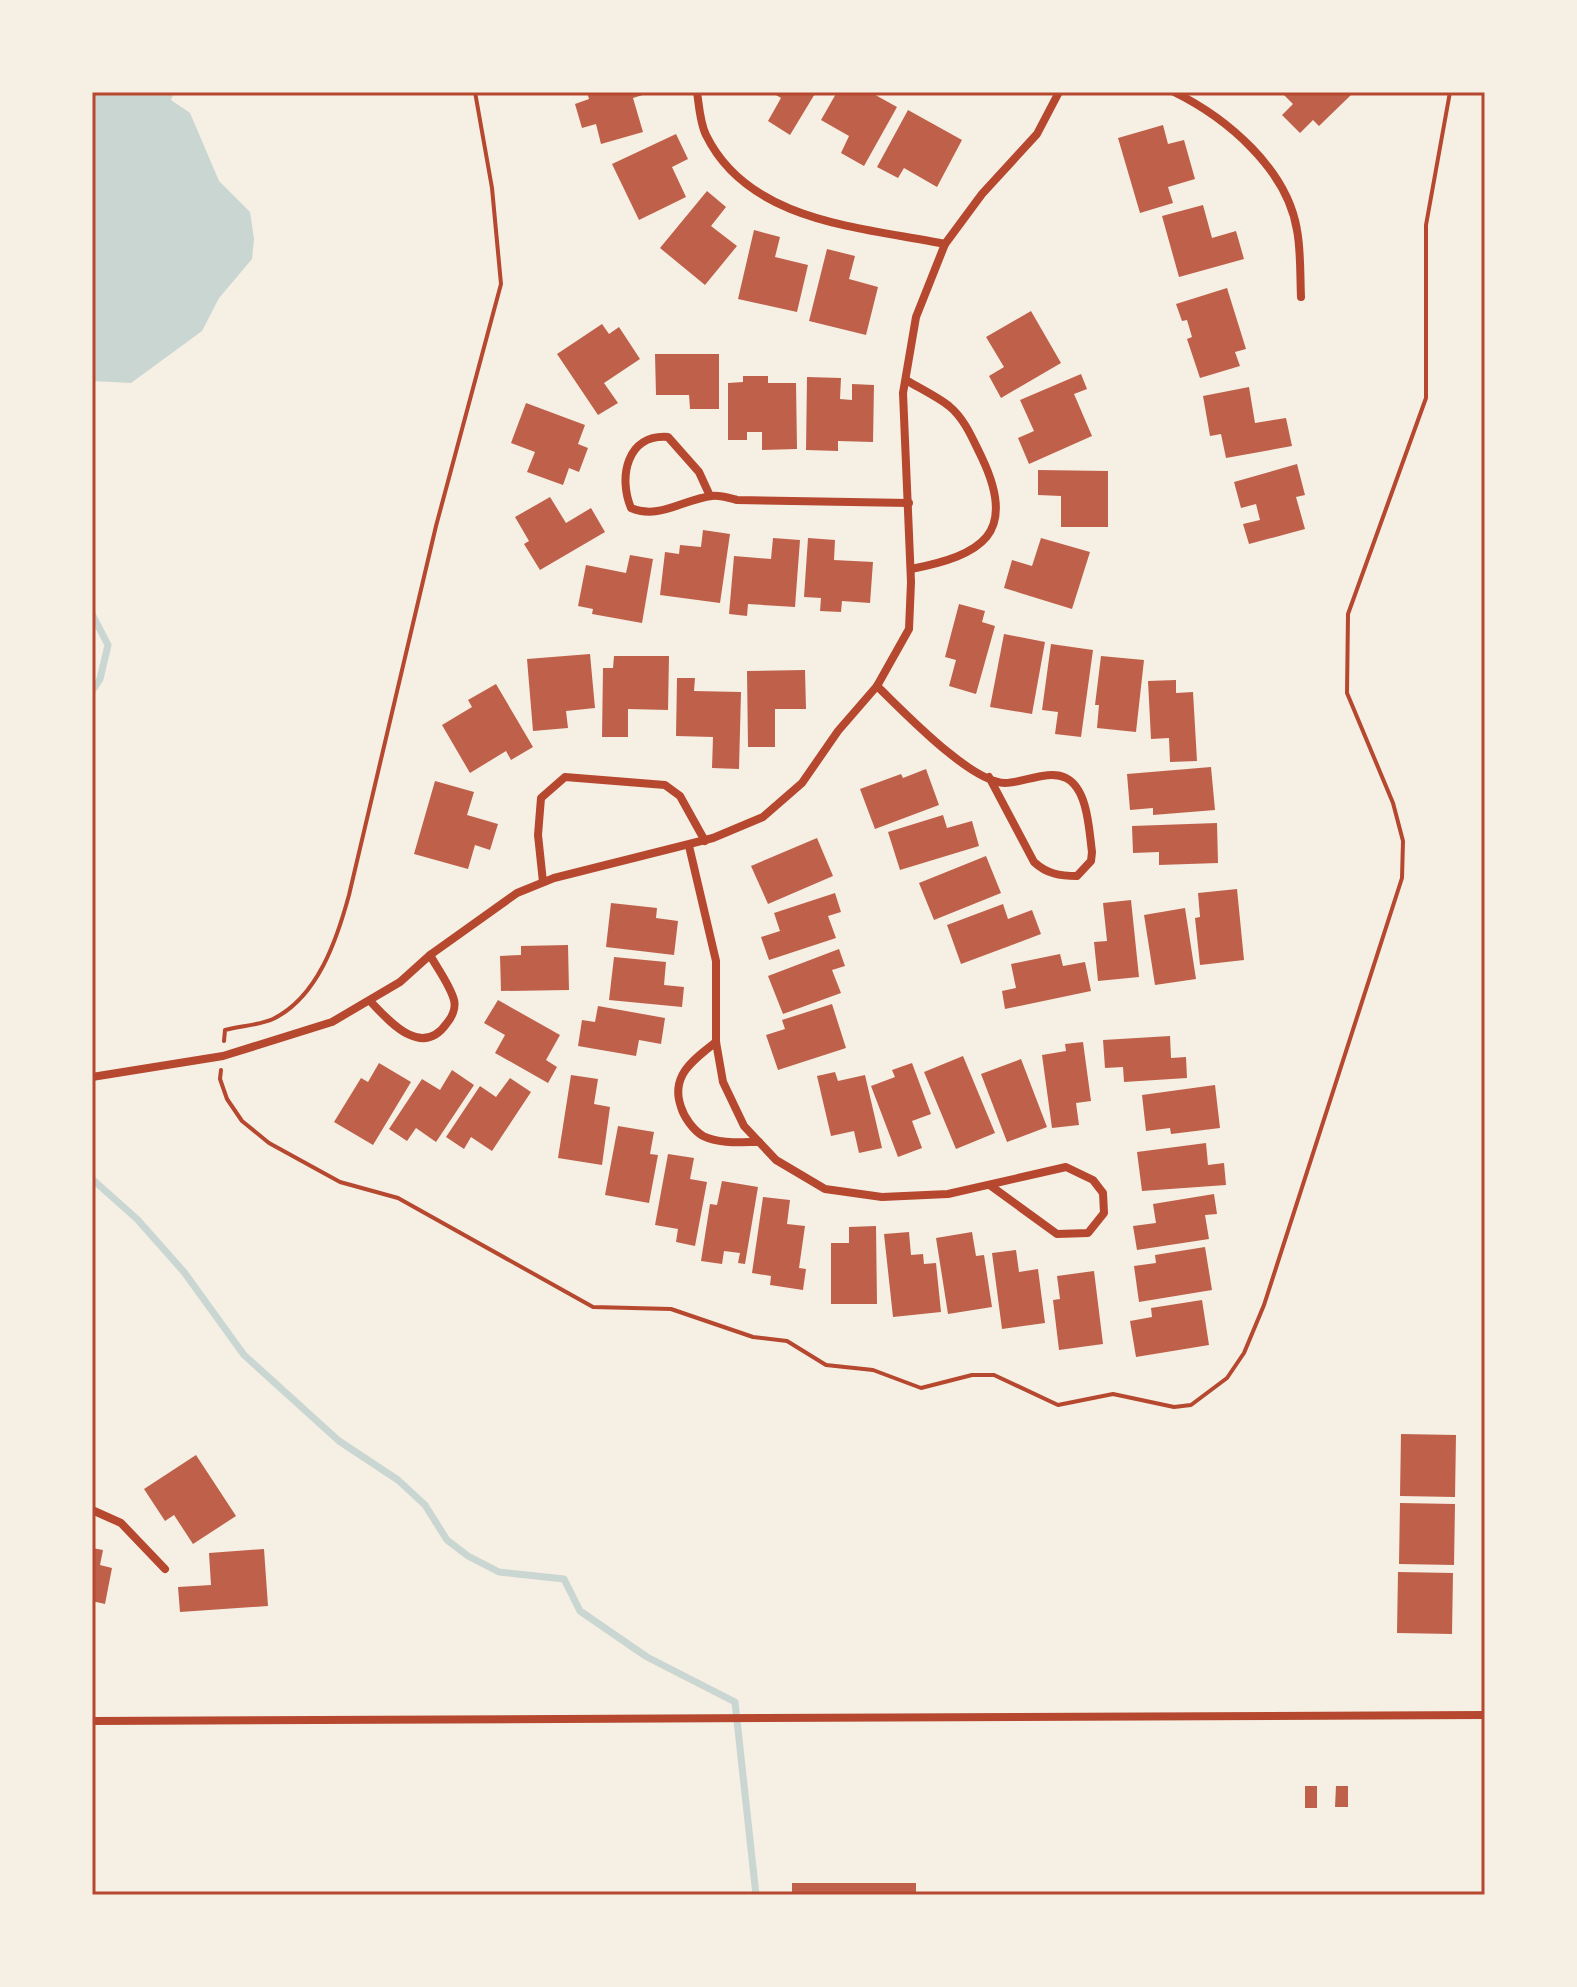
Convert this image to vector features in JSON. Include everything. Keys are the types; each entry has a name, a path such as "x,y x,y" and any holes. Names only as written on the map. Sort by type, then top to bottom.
{"street":[{"path":"697,92 705,134 734,173 773,202 809,218 945,244"},
{"path":"92,1077 223,1056 290,1038 371,1002 517,893 543,882 705,841 763,817 802,783 838,731 877,686 909,629 911,569 906,380 916,317 945,244 982,194 1037,134 1059,92"},
{"path":"1174,92 1198,104 1242,139 1279,182 1297,228 1301,297"},
{"path":"906,380 948,406 961,420 996,489 998,507 992,527 978,547 955,560 911,569"},
{"path":"710,496 699,472 668,437 655,436 638,443 631,452 624,491 631,508 654,512 710,496 909,503"},
{"path":"877,686 963,765 989,777 1002,783 1066,777 1079,789 1092,852 1091,861 1077,876 1060,876 1042,870 1034,862 989,777"},
{"path":"543,882 538,835 541,798 565,777 665,785 680,796 705,841"},
{"path":"689,846 708,914 716,961 716,1042 723,1082 744,1126 776,1160 825,1189 882,1197 948,1194 1066,1167 1093,1180 1103,1193 1104,1213 1088,1233 1057,1234 991,1186"},
{"path":"371,1002 410,1037 421,1039 442,1031 453,1013 454,1001 430,955"},
{"path":"716,1042 689,1063 679,1081 676,1094 684,1117 703,1136 759,1142"},
{"path":"92,1510 121,1523 165,1569"},
{"path":"92,1721 1485,1715"}],"path":[{"path":"475,92 494,201 501,284 436,526 337,940 316,978 292,1005 273,1019 225,1030 220,1079 227,1099 242,1121 269,1143 340,1182 398,1198 593,1307 671,1309 753,1337 787,1341 826,1365 873,1370 921,1388 972,1375 994,1375 1058,1405 1113,1394 1174,1407 1191,1405 1227,1378 1244,1353 1288,1241 1332,1091 1402,878 1403,841 1393,803 1347,693 1347,627 1360,573 1426,398 1426,225 1450,92"}],"shaded area":[{"path":"92,92 174,92 171,100 190,113 219,181 250,212 254,239 252,259 219,298 202,331 131,383 92,381"}],"building":[{"path":"587,92 652,92 633,98 643,132 601,144 596,124 582,128 575,104 589,99"},
{"path":"771,92 816,92 790,135 768,121 781,98"},
{"path":"837,92 870,92 897,107 864,166 841,153 849,136 821,120"},
{"path":"1281,92 1348,92 1351,95 1319,126 1313,120 1300,133 1282,115 1293,104"},
{"path":"908,110 962,140 937,187 904,168 898,178 877,167"},
{"path":"1163,125 1168,144 1184,140 1195,179 1168,187 1173,203 1140,213 1118,138"},
{"path":"676,134 688,159 672,167 686,197 639,220 612,164"},
{"path":"707,191 726,207 711,226 737,246 705,285 660,248"},
{"path":"1203,205 1212,238 1236,231 1244,259 1179,277 1162,216"},
{"path":"754,230 780,237 775,257 808,265 797,312 738,299"},
{"path":"827,249 855,256 849,279 878,287 866,335 809,321"},
{"path":"1227,288 1246,349 1235,352 1240,366 1200,378 1187,339 1192,337 1187,320 1182,321 1176,304"},
{"path":"1031,311 1061,363 1001,398 989,376 1004,367 986,337"},
{"path":"602,324 609,334 619,327 640,359 604,383 618,403 598,415 557,354"},
{"path":"655,354 719,354 719,409 690,409 689,395 656,395"},
{"path":"1081,374 1087,389 1074,394 1092,436 1029,464 1018,438 1034,431 1020,400"},
{"path":"743,376 768,376 768,383 796,383 797,449 762,450 762,432 747,432 747,440 728,440 728,383 743,382"},
{"path":"807,377 841,378 840,399 852,400 852,384 874,385 873,442 838,441 838,451 806,450"},
{"path":"1249,387 1255,423 1286,418 1292,446 1226,458 1221,434 1210,436 1203,396"},
{"path":"526,403 585,425 578,444 588,448 579,472 569,468 563,485 527,472 535,452 511,443"},
{"path":"1297,464 1305,495 1296,497 1305,529 1249,544 1243,524 1260,520 1256,504 1241,508 1234,482"},
{"path":"1038,470 1108,471 1108,527 1061,527 1061,496 1038,495"},
{"path":"550,497 566,523 591,508 605,532 540,570 524,544 529,541 515,517"},
{"path":"703,530 730,534 720,603 660,595 665,552 679,554 680,545 701,547"},
{"path":"773,538 800,540 795,607 748,604 747,616 729,614 734,556 771,559"},
{"path":"808,538 835,540 834,560 873,562 870,603 842,601 841,612 820,611 821,598 804,597"},
{"path":"1041,538 1090,552 1072,609 1004,588 1012,560 1032,566"},
{"path":"630,555 653,559 642,623 592,614 593,609 578,606 586,565 626,573"},
{"path":"959,604 985,611 982,622 995,626 976,694 949,686 956,660 945,657"},
{"path":"1004,634 1045,642 1032,714 990,707"},
{"path":"1051,644 1093,650 1081,737 1055,734 1058,712 1042,710"},
{"path":"590,654 595,708 566,711 568,728 533,731 527,659"},
{"path":"614,656 669,656 668,710 628,709 628,737 602,737 603,668 613,668"},
{"path":"1101,656 1144,660 1136,732 1097,728 1099,705 1095,705"},
{"path":"805,670 806,709 775,709 775,747 748,747 747,671"},
{"path":"677,678 695,678 694,691 741,692 739,769 712,768 713,737 676,736"},
{"path":"1176,680 1176,693 1193,692 1197,761 1170,762 1169,738 1151,739 1148,681"},
{"path":"496,684 533,747 511,760 506,751 470,773 442,725 472,707 468,700"},
{"path":"1211,767 1215,810 1153,815 1153,808 1130,810 1127,774"},
{"path":"926,769 939,805 875,829 860,789 901,774 903,778"},
{"path":"435,781 474,792 467,815 498,824 490,850 475,845 468,869 414,854"},
{"path":"943,815 947,828 972,821 979,846 900,870 888,832"},
{"path":"1217,823 1218,863 1159,865 1159,852 1133,853 1132,826"},
{"path":"817,838 833,876 768,904 751,866"},
{"path":"986,856 1001,893 934,920 919,883"},
{"path":"1237,889 1244,960 1200,965 1195,918 1200,917 1198,893"},
{"path":"835,893 841,912 828,916 836,938 769,960 761,937 780,931 774,913"},
{"path":"1131,900 1139,977 1098,981 1094,942 1107,941 1103,903"},
{"path":"611,903 657,908 656,918 678,921 674,955 606,947"},
{"path":"1003,904 1008,919 1032,910 1041,934 961,964 947,925"},
{"path":"1185,908 1196,979 1155,985 1144,915"},
{"path":"568,945 569,990 501,991 500,956 521,955 521,946"},
{"path":"839,949 845,966 832,970 841,993 783,1014 768,976"},
{"path":"1060,954 1063,966 1085,962 1091,991 1005,1009 1002,991 1016,988 1011,964"},
{"path":"614,957 666,962 664,985 684,987 682,1007 609,1000"},
{"path":"498,1000 560,1035 546,1060 557,1067 548,1083 495,1053 505,1035 484,1023"},
{"path":"832,1004 846,1048 778,1070 766,1035 785,1029 782,1020"},
{"path":"598,1006 665,1018 661,1044 639,1040 636,1056 578,1046 582,1020 595,1022"},
{"path":"1170,1036 1171,1058 1186,1057 1187,1078 1124,1082 1123,1067 1105,1068 1103,1040"},
{"path":"1083,1042 1091,1101 1076,1103 1079,1125 1052,1128 1042,1055 1066,1051 1065,1044"},
{"path":"963,1056 995,1133 956,1149 924,1072"},
{"path":"1021,1059 1047,1127 1007,1142 981,1074"},
{"path":"379,1063 411,1082 373,1145 334,1122 361,1078 368,1082"},
{"path":"912,1063 931,1114 912,1121 922,1148 898,1157 871,1086 895,1077 892,1070"},
{"path":"452,1070 474,1085 436,1142 416,1128 407,1141 389,1129 422,1079 440,1090"},
{"path":"835,1072 838,1081 865,1075 882,1148 859,1153 854,1131 831,1136 817,1076"},
{"path":"571,1075 598,1079 594,1104 610,1107 602,1165 558,1158"},
{"path":"510,1078 531,1092 492,1151 471,1137 464,1149 446,1137 480,1086 496,1097"},
{"path":"1215,1085 1220,1128 1171,1134 1170,1128 1146,1131 1142,1095"},
{"path":"618,1126 654,1132 650,1154 658,1155 649,1203 605,1195"},
{"path":"1206,1143 1208,1165 1224,1163 1226,1185 1142,1191 1137,1152"},
{"path":"668,1154 694,1158 690,1179 707,1182 695,1246 676,1242 678,1229 655,1225"},
{"path":"722,1181 758,1187 745,1264 738,1263 740,1253 724,1251 722,1264 701,1261 710,1204 717,1205"},
{"path":"1214,1194 1217,1214 1205,1215 1209,1239 1137,1250 1133,1226 1156,1223 1153,1204"},
{"path":"763,1197 790,1200 787,1224 805,1226 799,1268 806,1269 803,1290 770,1285 771,1276 752,1273"},
{"path":"876,1226 877,1304 831,1304 831,1243 849,1243 849,1227"},
{"path":"909,1232 911,1255 923,1254 924,1264 936,1263 941,1312 893,1317 884,1234"},
{"path":"972,1232 976,1256 984,1255 992,1307 948,1314 936,1238"},
{"path":"1205,1247 1212,1290 1139,1302 1134,1266 1156,1263 1155,1255"},
{"path":"1016,1250 1019,1272 1038,1269 1045,1323 1002,1329 992,1253"},
{"path":"1094,1271 1103,1344 1059,1350 1053,1300 1060,1299 1057,1276"},
{"path":"1202,1300 1209,1345 1136,1357 1130,1321 1152,1317 1151,1308"},
{"path":"1401,1434 1456,1435 1455,1497 1400,1496"},
{"path":"196,1455 236,1516 193,1544 174,1515 165,1521 144,1489"},
{"path":"1400,1503 1455,1504 1454,1565 1399,1564"},
{"path":"92,1548 103,1550 100,1565 112,1568 105,1604 92,1601"},
{"path":"264,1549 268,1606 180,1612 178,1587 211,1585 209,1553"},
{"path":"1398,1572 1453,1573 1452,1634 1397,1633"},
{"path":"1305,1786 1317,1786 1317,1808 1305,1808"},
{"path":"1336,1786 1348,1786 1348,1807 1335,1807"},
{"path":"792,1883 916,1883 916,1895 792,1895"}],"waterway":[{"path":"92,614 108,645 100,679 92,691"},
{"path":"92,1179 137,1219 184,1272 244,1355 339,1441 398,1480 425,1505 447,1540 468,1556 499,1572 564,1579 580,1611 647,1657 735,1702 756,1895"}]}
